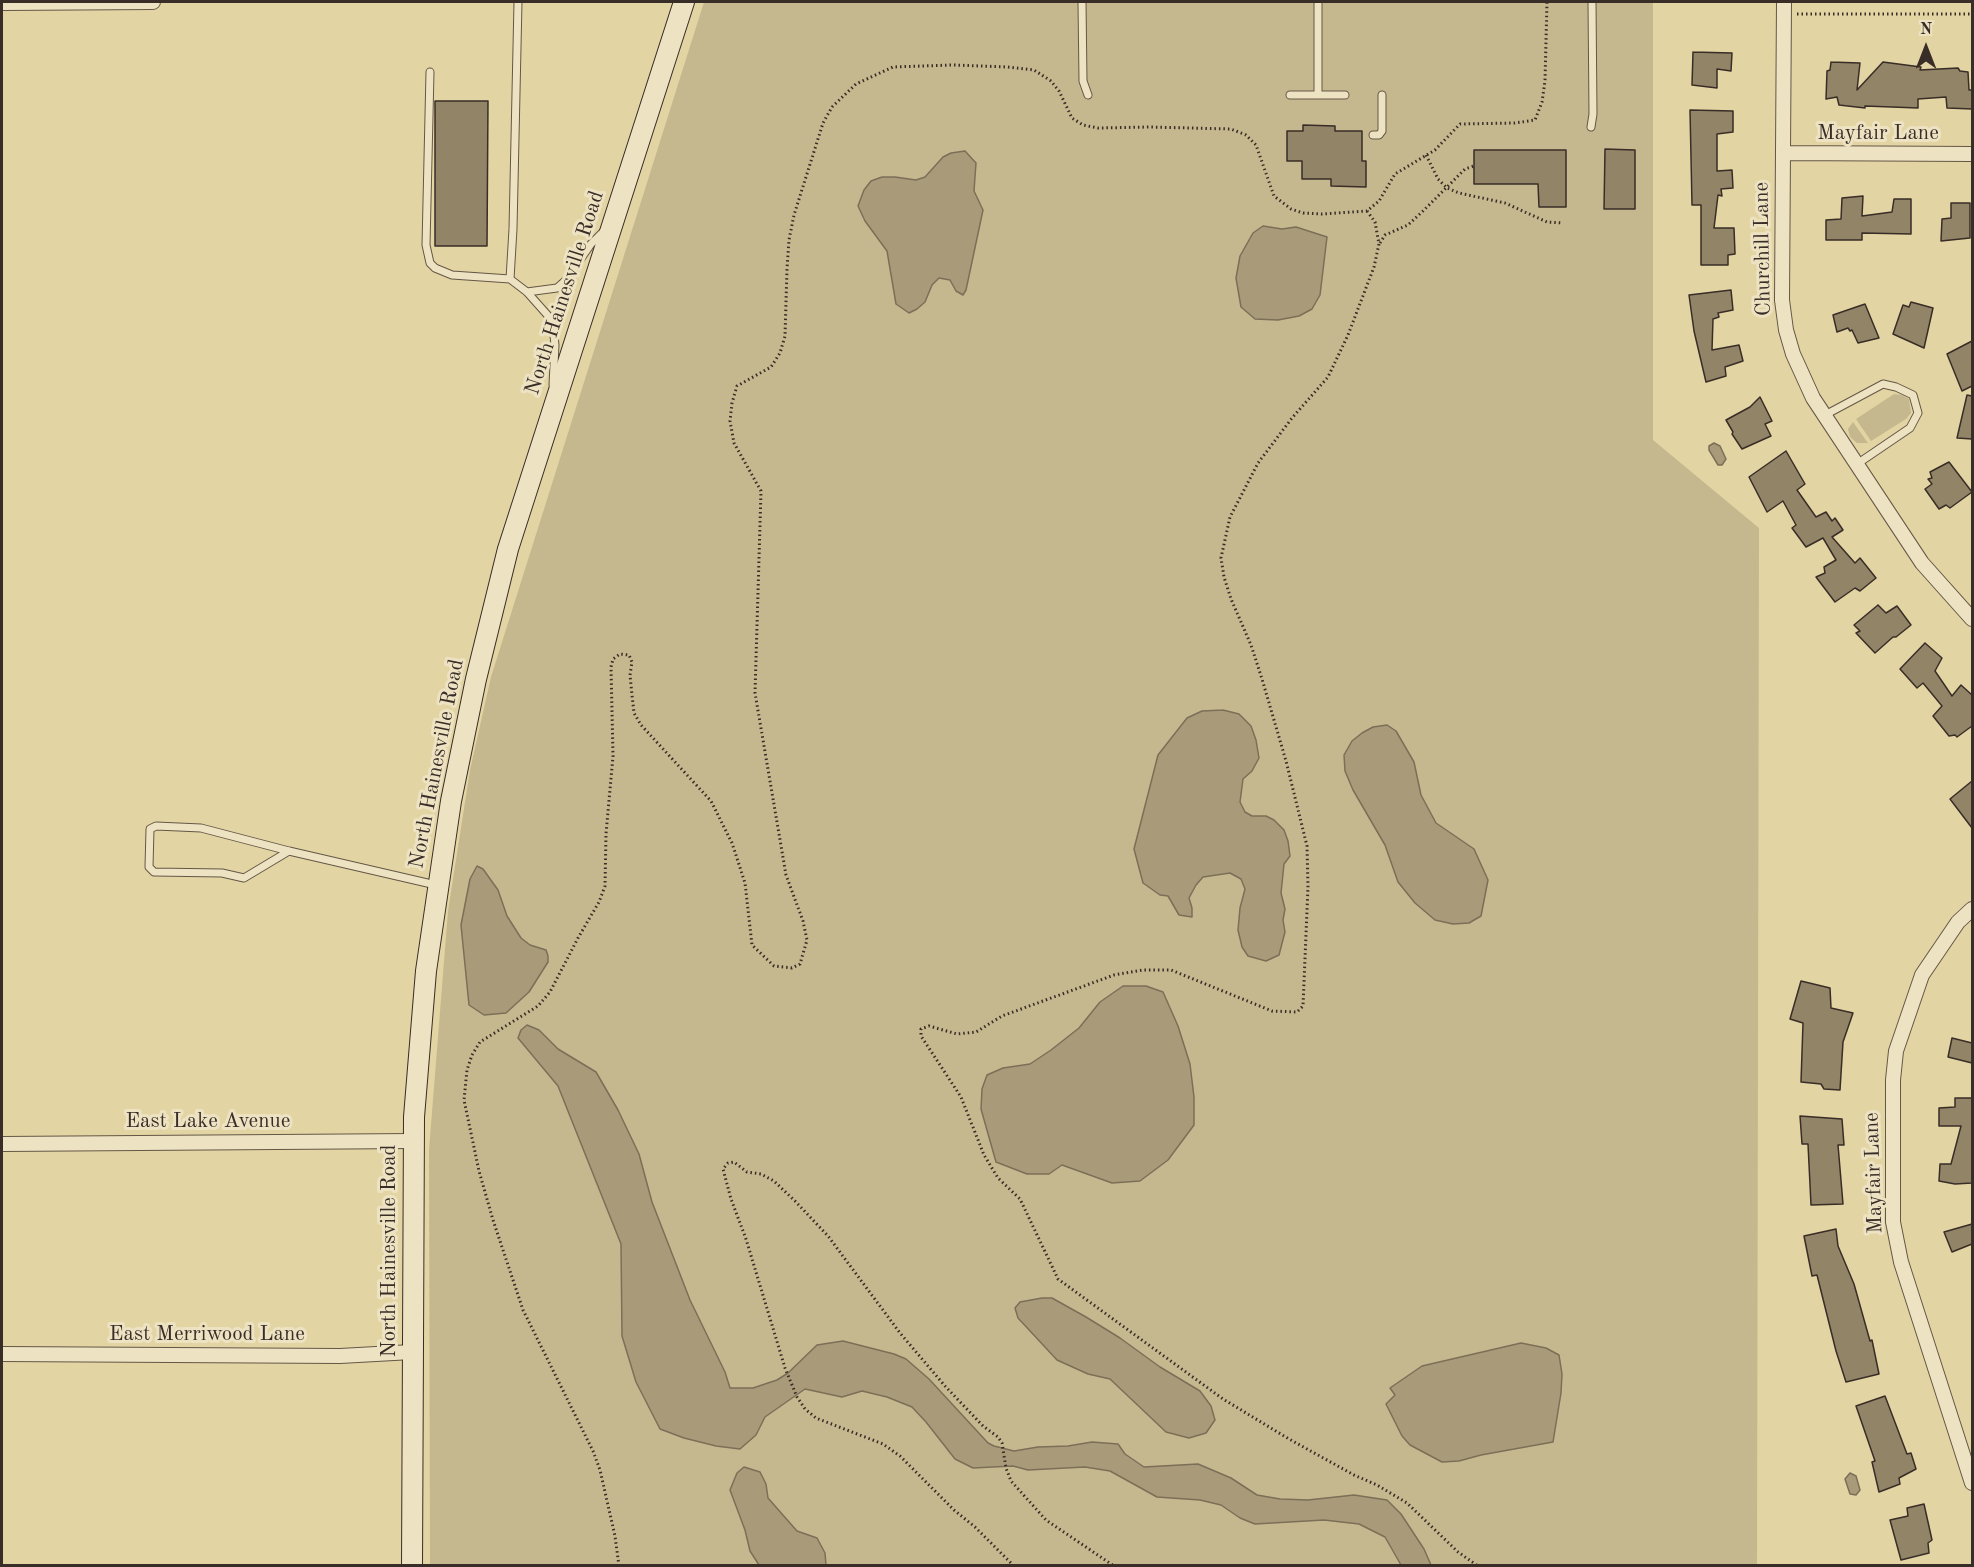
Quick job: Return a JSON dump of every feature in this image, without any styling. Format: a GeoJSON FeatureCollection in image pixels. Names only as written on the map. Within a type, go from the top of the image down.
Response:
{"type":"FeatureCollection","features":[{"type":"Feature","properties":{"kind":"main road","name":"North Hainesville Road"},"geometry":{"type":"LineString","coordinates":[[411,1566],[414,1117],[426,971],[452,801],[476,679],[508,549],[684,2]]}},
{"type":"Feature","properties":{"kind":"street"},"geometry":{"type":"LineString","coordinates":[[2,3],[153,2]]}},
{"type":"Feature","properties":{"kind":"street","name":"Churchill Lane"},"geometry":{"type":"LineString","coordinates":[[1784,8],[1782,300],[1786,330],[1793,354],[1813,398],[1922,562],[1972,619]]}},
{"type":"Feature","properties":{"kind":"street","name":"Mayfair Lane"},"geometry":{"type":"LineString","coordinates":[[1783,153],[1972,154]]}},
{"type":"Feature","properties":{"kind":"street","name":"Mayfair Lane"},"geometry":{"type":"LineString","coordinates":[[1972,909],[1958,922],[1922,975],[1896,1051],[1893,1080],[1893,1222],[1901,1262],[1972,1483]]}},
{"type":"Feature","properties":{"kind":"street","name":"East Lake Avenue"},"geometry":{"type":"LineString","coordinates":[[2,1144],[414,1141]]}},
{"type":"Feature","properties":{"kind":"street","name":"East Merriwood Lane"},"geometry":{"type":"LineString","coordinates":[[2,1354],[340,1356],[412,1352]]}},
{"type":"Feature","properties":{"kind":"lane"},"geometry":{"type":"LineString","coordinates":[[510,279],[518,2]]}},
{"type":"Feature","properties":{"kind":"lane"},"geometry":{"type":"LineString","coordinates":[[1082,2],[1083,81],[1088,95]]}},
{"type":"Feature","properties":{"kind":"lane"},"geometry":{"type":"LineString","coordinates":[[1318,2],[1318,95]]}},
{"type":"Feature","properties":{"kind":"lane"},"geometry":{"type":"LineString","coordinates":[[1591,127],[1593,114],[1592,2]]}},
{"type":"Feature","properties":{"kind":"lane"},"geometry":{"type":"LineString","coordinates":[[430,72],[426,245],[430,263],[435,268],[452,275],[510,279],[527,292],[551,319],[555,345],[551,417]]}},
{"type":"Feature","properties":{"kind":"lane"},"geometry":{"type":"LineString","coordinates":[[1290,95],[1345,95]]}},
{"type":"Feature","properties":{"kind":"lane"},"geometry":{"type":"LineString","coordinates":[[1373,135],[1379,135],[1382,131],[1382,95]]}},
{"type":"Feature","properties":{"kind":"lane"},"geometry":{"type":"LineString","coordinates":[[527,292],[557,288],[566,280],[591,244],[614,220]]}},
{"type":"Feature","properties":{"kind":"lane"},"geometry":{"type":"LineString","coordinates":[[1825,415],[1883,384],[1913,394],[1918,413],[1910,428],[1857,464]]}},
{"type":"Feature","properties":{"kind":"lane"},"geometry":{"type":"LineString","coordinates":[[289,851],[244,878],[222,873],[154,872],[149,867],[150,829],[156,826],[201,828],[289,851],[439,885]]}},
{"type":"Feature","properties":{"kind":"path"},"geometry":{"type":"LineString","coordinates":[[619,1566],[615,1536],[596,1461],[523,1310],[493,1220],[479,1171],[464,1100],[467,1070],[480,1042],[538,1006],[550,992],[599,902],[605,886],[606,834],[614,756],[610,667],[613,659],[620,654],[629,655],[632,662],[634,712],[641,725],[711,801],[732,843],[745,882],[752,945],[774,966],[792,968],[800,964],[807,940],[803,921],[786,874],[755,693],[761,490],[734,442],[730,421],[737,386],[771,367],[780,353],[785,336],[787,269],[792,223],[824,123],[832,107],[856,84],[893,67],[953,65],[1034,70],[1051,81],[1059,91],[1072,118],[1083,125],[1098,128],[1232,129],[1246,135],[1256,146],[1274,196],[1291,209],[1303,213],[1322,214],[1367,212],[1379,201],[1395,174],[1436,150],[1460,124],[1515,123],[1535,120],[1542,102],[1545,81],[1547,2]]}},
{"type":"Feature","properties":{"kind":"path"},"geometry":{"type":"LineString","coordinates":[[1784,8],[1972,14]]}},
{"type":"Feature","properties":{"kind":"path"},"geometry":{"type":"LineString","coordinates":[[1426,155],[1438,179],[1447,188],[1459,193],[1505,203],[1547,222],[1563,224]]}},
{"type":"Feature","properties":{"kind":"path"},"geometry":{"type":"LineString","coordinates":[[1379,244],[1385,236],[1408,225],[1465,169],[1474,166]]}},
{"type":"Feature","properties":{"kind":"path"},"geometry":{"type":"LineString","coordinates":[[1367,212],[1375,222],[1379,244],[1374,267],[1347,335],[1328,377],[1292,418],[1258,463],[1230,517],[1221,558],[1231,599],[1262,679],[1286,761],[1307,846],[1308,887],[1303,1006],[1297,1012],[1272,1011],[1171,970],[1143,970],[1114,975],[1002,1017],[976,1032],[957,1034],[929,1026],[921,1029],[921,1036],[961,1097],[984,1155],[998,1178],[1020,1199],[1058,1279],[1223,1399],[1298,1444],[1407,1503],[1458,1552],[1478,1566]]}},
{"type":"Feature","properties":{"kind":"path"},"geometry":{"type":"LineString","coordinates":[[1014,1566],[900,1456],[883,1444],[816,1418],[805,1409],[797,1397],[785,1368],[753,1262],[725,1181],[723,1169],[728,1163],[734,1162],[747,1172],[761,1174],[774,1181],[795,1201],[828,1236],[922,1360],[983,1426],[998,1437],[1002,1443],[1006,1468],[1011,1481],[1047,1520],[1114,1566]]}},
{"type":"Feature","properties":{"kind":"shaded area"},"geometry":{"type":"Polygon","coordinates":[[[704,2],[1653,2],[1653,440],[1759,528],[1757,1565],[430,1566],[429,1150],[448,911],[470,770],[491,677],[704,2]]]}},
{"type":"Feature","properties":{"kind":"shaded area"},"geometry":{"type":"Polygon","coordinates":[[[965,151],[976,163],[974,191],[983,210],[966,290],[963,295],[956,291],[950,280],[939,278],[932,285],[925,302],[909,313],[896,304],[887,251],[865,221],[858,206],[864,190],[871,181],[882,177],[916,180],[925,177],[943,157],[965,151]]]}},
{"type":"Feature","properties":{"kind":"shaded area"},"geometry":{"type":"Polygon","coordinates":[[[1263,226],[1282,229],[1296,227],[1327,237],[1320,295],[1312,309],[1299,316],[1278,320],[1255,319],[1241,307],[1236,278],[1240,256],[1253,233],[1263,226]]]}},
{"type":"Feature","properties":{"kind":"shaded area"},"geometry":{"type":"Polygon","coordinates":[[[1894,394],[1909,399],[1911,413],[1906,419],[1871,441],[1856,419],[1894,394]]]}},
{"type":"Feature","properties":{"kind":"shaded area"},"geometry":{"type":"Polygon","coordinates":[[[1853,422],[1868,443],[1857,443],[1850,437],[1848,429],[1853,422]]]}},
{"type":"Feature","properties":{"kind":"shaded area"},"geometry":{"type":"Polygon","coordinates":[[[1714,443],[1720,446],[1726,459],[1722,465],[1718,465],[1709,450],[1709,446],[1714,443]]]}},
{"type":"Feature","properties":{"kind":"shaded area"},"geometry":{"type":"Polygon","coordinates":[[[1223,710],[1239,714],[1251,726],[1256,740],[1259,758],[1252,771],[1243,779],[1240,802],[1245,812],[1252,816],[1266,816],[1274,820],[1284,830],[1288,841],[1290,856],[1284,864],[1281,893],[1285,909],[1283,920],[1285,932],[1279,955],[1266,961],[1248,956],[1242,947],[1238,930],[1245,889],[1241,879],[1230,873],[1203,877],[1189,898],[1192,917],[1179,915],[1168,896],[1160,895],[1143,883],[1134,849],[1158,755],[1187,718],[1202,711],[1223,710]]]}},
{"type":"Feature","properties":{"kind":"shaded area"},"geometry":{"type":"Polygon","coordinates":[[[1387,725],[1396,731],[1414,762],[1421,795],[1436,823],[1474,849],[1488,880],[1481,916],[1469,923],[1453,924],[1435,920],[1415,903],[1398,882],[1385,845],[1353,790],[1345,771],[1344,755],[1352,741],[1373,727],[1387,725]]]}},
{"type":"Feature","properties":{"kind":"shaded area"},"geometry":{"type":"Polygon","coordinates":[[[477,866],[483,869],[498,890],[507,916],[521,938],[530,945],[546,950],[548,956],[548,962],[529,992],[506,1013],[484,1015],[469,1005],[461,925],[470,879],[477,866]]]}},
{"type":"Feature","properties":{"kind":"shaded area"},"geometry":{"type":"Polygon","coordinates":[[[1123,986],[1146,986],[1163,992],[1178,1026],[1190,1064],[1194,1097],[1194,1125],[1168,1160],[1140,1181],[1112,1183],[1062,1165],[1049,1174],[1027,1174],[996,1162],[981,1109],[982,1089],[987,1075],[1003,1068],[1030,1064],[1079,1028],[1100,1002],[1123,986]]]}},
{"type":"Feature","properties":{"kind":"shaded area"},"geometry":{"type":"Polygon","coordinates":[[[527,1025],[539,1030],[558,1049],[596,1072],[618,1110],[639,1154],[652,1202],[690,1300],[725,1372],[730,1388],[753,1388],[777,1380],[788,1373],[817,1345],[843,1341],[906,1359],[929,1379],[988,1443],[994,1446],[1014,1451],[1092,1442],[1118,1444],[1125,1454],[1144,1467],[1198,1464],[1231,1478],[1257,1495],[1308,1500],[1354,1495],[1387,1500],[1401,1514],[1424,1549],[1431,1565],[1401,1565],[1385,1537],[1359,1524],[1324,1520],[1255,1524],[1240,1518],[1221,1505],[1200,1500],[1157,1497],[1110,1471],[1085,1467],[1028,1470],[1013,1466],[973,1468],[955,1459],[912,1407],[887,1397],[862,1391],[842,1397],[805,1389],[765,1417],[756,1435],[740,1449],[684,1438],[660,1429],[636,1382],[622,1336],[621,1244],[558,1086],[518,1038],[521,1030],[527,1025]]]}},
{"type":"Feature","properties":{"kind":"shaded area"},"geometry":{"type":"Polygon","coordinates":[[[1052,1298],[1086,1317],[1200,1391],[1211,1406],[1215,1420],[1206,1433],[1189,1438],[1166,1432],[1110,1379],[1088,1374],[1057,1360],[1018,1318],[1015,1308],[1020,1302],[1052,1298]]]}},
{"type":"Feature","properties":{"kind":"shaded area"},"geometry":{"type":"Polygon","coordinates":[[[1521,1343],[1546,1348],[1559,1355],[1562,1374],[1561,1393],[1553,1442],[1459,1461],[1442,1462],[1410,1445],[1402,1436],[1386,1404],[1395,1395],[1390,1388],[1422,1366],[1521,1343]]]}},
{"type":"Feature","properties":{"kind":"shaded area"},"geometry":{"type":"Polygon","coordinates":[[[744,1467],[760,1472],[766,1484],[768,1498],[797,1531],[817,1538],[825,1553],[826,1565],[759,1565],[750,1551],[730,1490],[737,1473],[744,1467]]]}},
{"type":"Feature","properties":{"kind":"shaded area"},"geometry":{"type":"Polygon","coordinates":[[[1850,1473],[1856,1476],[1860,1490],[1856,1495],[1850,1494],[1845,1479],[1850,1473]]]}},
{"type":"Feature","properties":{"kind":"building"},"geometry":{"type":"Polygon","coordinates":[[[1693,52],[1732,53],[1731,71],[1717,69],[1717,88],[1692,85],[1693,52]]]}},
{"type":"Feature","properties":{"kind":"building"},"geometry":{"type":"Polygon","coordinates":[[[1831,62],[1860,63],[1857,90],[1883,62],[1921,67],[1920,70],[1958,68],[1960,71],[1968,72],[1969,90],[1972,90],[1972,109],[1947,108],[1946,97],[1918,99],[1918,108],[1865,106],[1865,108],[1839,105],[1837,97],[1826,99],[1827,71],[1830,70],[1831,62]]]}},
{"type":"Feature","properties":{"kind":"building"},"geometry":{"type":"Polygon","coordinates":[[[435,101],[488,101],[487,246],[435,246],[435,101]]]}},
{"type":"Feature","properties":{"kind":"building"},"geometry":{"type":"Polygon","coordinates":[[[1690,110],[1733,111],[1733,132],[1717,134],[1717,171],[1732,170],[1733,188],[1721,189],[1722,196],[1718,195],[1714,228],[1734,228],[1735,254],[1728,255],[1728,265],[1701,265],[1701,205],[1692,205],[1690,110]]]}},
{"type":"Feature","properties":{"kind":"building"},"geometry":{"type":"Polygon","coordinates":[[[1303,125],[1335,126],[1335,131],[1362,131],[1362,161],[1366,161],[1366,187],[1331,186],[1331,179],[1302,179],[1302,161],[1287,161],[1287,131],[1303,131],[1303,125]]]}},
{"type":"Feature","properties":{"kind":"building"},"geometry":{"type":"Polygon","coordinates":[[[1605,149],[1635,150],[1635,209],[1604,209],[1605,149]]]}},
{"type":"Feature","properties":{"kind":"building"},"geometry":{"type":"Polygon","coordinates":[[[1474,150],[1566,150],[1566,207],[1539,207],[1538,184],[1474,184],[1474,150]]]}},
{"type":"Feature","properties":{"kind":"building"},"geometry":{"type":"Polygon","coordinates":[[[1863,196],[1862,216],[1892,212],[1894,199],[1911,199],[1911,234],[1862,233],[1862,240],[1826,240],[1826,220],[1841,219],[1842,198],[1863,196]]]}},
{"type":"Feature","properties":{"kind":"building"},"geometry":{"type":"Polygon","coordinates":[[[1951,203],[1970,203],[1970,238],[1941,241],[1942,219],[1951,218],[1951,203]]]}},
{"type":"Feature","properties":{"kind":"building"},"geometry":{"type":"Polygon","coordinates":[[[1731,290],[1733,310],[1718,313],[1719,317],[1713,319],[1712,350],[1739,345],[1743,361],[1725,367],[1726,376],[1706,382],[1694,331],[1689,295],[1731,290]]]}},
{"type":"Feature","properties":{"kind":"building"},"geometry":{"type":"Polygon","coordinates":[[[1911,302],[1933,308],[1924,348],[1893,334],[1903,305],[1909,307],[1911,302]]]}},
{"type":"Feature","properties":{"kind":"building"},"geometry":{"type":"Polygon","coordinates":[[[1865,304],[1879,338],[1858,343],[1852,330],[1848,328],[1837,332],[1833,315],[1865,304]]]}},
{"type":"Feature","properties":{"kind":"building"},"geometry":{"type":"Polygon","coordinates":[[[1972,341],[1972,386],[1962,391],[1947,354],[1972,341]]]}},
{"type":"Feature","properties":{"kind":"building"},"geometry":{"type":"Polygon","coordinates":[[[1967,395],[1972,396],[1972,439],[1957,438],[1967,395]]]}},
{"type":"Feature","properties":{"kind":"building"},"geometry":{"type":"Polygon","coordinates":[[[1760,397],[1772,421],[1765,424],[1771,436],[1742,449],[1726,420],[1750,407],[1760,397]]]}},
{"type":"Feature","properties":{"kind":"building"},"geometry":{"type":"Polygon","coordinates":[[[1786,451],[1805,484],[1797,490],[1816,517],[1826,512],[1832,521],[1835,518],[1843,530],[1832,537],[1855,563],[1860,558],[1876,578],[1860,591],[1855,588],[1835,602],[1816,577],[1825,573],[1824,567],[1836,560],[1823,538],[1806,547],[1792,528],[1796,525],[1783,501],[1767,512],[1749,477],[1786,451]]]}},
{"type":"Feature","properties":{"kind":"building"},"geometry":{"type":"Polygon","coordinates":[[[1949,462],[1972,492],[1950,508],[1946,505],[1939,509],[1925,489],[1932,484],[1928,479],[1932,478],[1930,472],[1949,462]]]}},
{"type":"Feature","properties":{"kind":"building"},"geometry":{"type":"Polygon","coordinates":[[[1878,605],[1886,613],[1897,606],[1911,625],[1875,653],[1856,633],[1860,631],[1854,625],[1878,605]]]}},
{"type":"Feature","properties":{"kind":"building"},"geometry":{"type":"Polygon","coordinates":[[[1925,643],[1942,658],[1935,671],[1952,696],[1961,685],[1972,695],[1972,726],[1957,737],[1949,736],[1933,716],[1942,706],[1923,683],[1917,688],[1900,669],[1925,643]]]}},
{"type":"Feature","properties":{"kind":"building"},"geometry":{"type":"Polygon","coordinates":[[[1972,781],[1972,828],[1950,799],[1972,781]]]}},
{"type":"Feature","properties":{"kind":"building"},"geometry":{"type":"Polygon","coordinates":[[[1801,981],[1830,988],[1831,1008],[1853,1013],[1843,1042],[1840,1090],[1824,1089],[1821,1084],[1801,1082],[1803,1023],[1790,1019],[1801,981]]]}},
{"type":"Feature","properties":{"kind":"building"},"geometry":{"type":"Polygon","coordinates":[[[1952,1038],[1972,1043],[1972,1063],[1948,1057],[1952,1038]]]}},
{"type":"Feature","properties":{"kind":"building"},"geometry":{"type":"Polygon","coordinates":[[[1955,1098],[1972,1098],[1972,1183],[1955,1184],[1939,1181],[1940,1164],[1951,1164],[1961,1126],[1939,1126],[1939,1108],[1955,1107],[1955,1098]]]}},
{"type":"Feature","properties":{"kind":"building"},"geometry":{"type":"Polygon","coordinates":[[[1800,1116],[1842,1119],[1844,1145],[1838,1145],[1843,1204],[1811,1205],[1808,1144],[1802,1144],[1800,1116]]]}},
{"type":"Feature","properties":{"kind":"building"},"geometry":{"type":"Polygon","coordinates":[[[1972,1224],[1972,1244],[1952,1252],[1944,1232],[1972,1224]]]}},
{"type":"Feature","properties":{"kind":"building"},"geometry":{"type":"Polygon","coordinates":[[[1836,1229],[1838,1246],[1854,1284],[1870,1341],[1872,1340],[1879,1374],[1846,1382],[1817,1275],[1812,1276],[1804,1236],[1836,1229]]]}},
{"type":"Feature","properties":{"kind":"building"},"geometry":{"type":"Polygon","coordinates":[[[1885,1396],[1907,1454],[1911,1453],[1916,1469],[1899,1478],[1900,1484],[1879,1492],[1872,1462],[1875,1461],[1856,1406],[1885,1396]]]}},
{"type":"Feature","properties":{"kind":"building"},"geometry":{"type":"Polygon","coordinates":[[[1924,1504],[1932,1540],[1928,1543],[1929,1553],[1901,1560],[1890,1520],[1908,1516],[1907,1508],[1924,1504]]]}}]}
